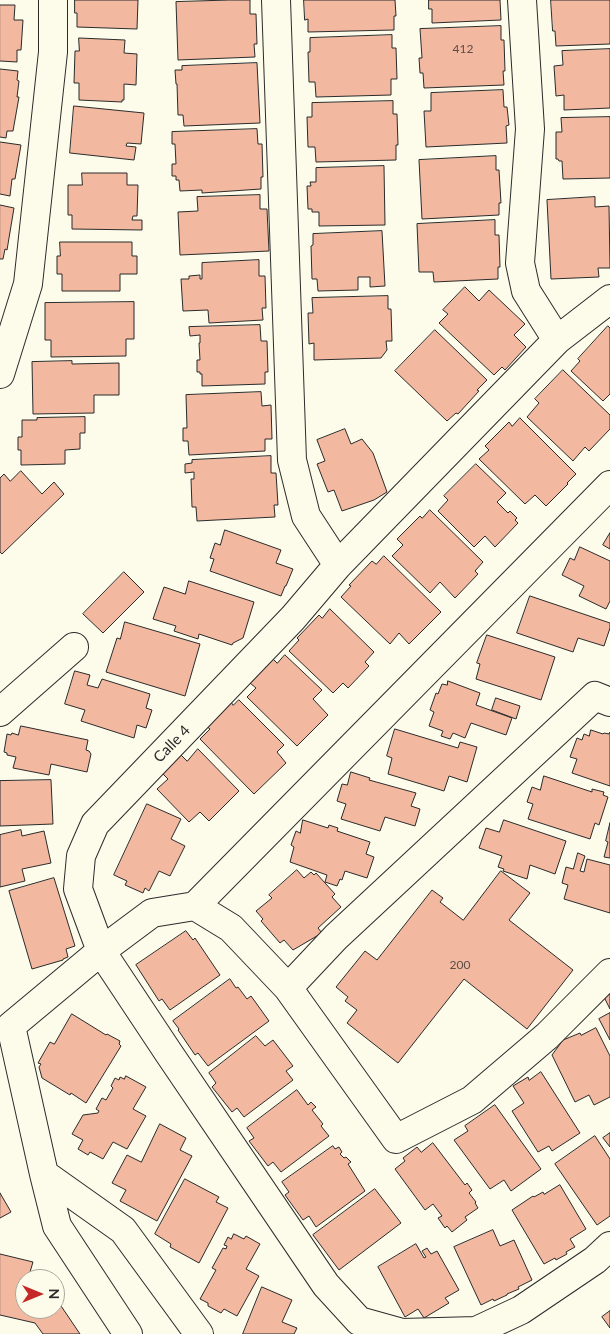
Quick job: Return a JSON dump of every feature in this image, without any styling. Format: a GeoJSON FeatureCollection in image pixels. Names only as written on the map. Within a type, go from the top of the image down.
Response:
{"type":"FeatureCollection","features":[{"type":"Feature","properties":{"kind":"street"},"geometry":{"type":"LineString","coordinates":[[0,374],[28,284],[54,52],[54,0]]}},
{"type":"Feature","properties":{"kind":"street"},"geometry":{"type":"LineString","coordinates":[[276,0],[292,460],[306,516],[338,565]]}},
{"type":"Feature","properties":{"kind":"street"},"geometry":{"type":"LineString","coordinates":[[522,0],[530,129],[520,263],[526,291],[557,340]]}},
{"type":"Feature","properties":{"kind":"street","name":"Calle 4"},"geometry":{"type":"LineString","coordinates":[[610,299],[557,340],[338,565],[292,618],[95,824],[82,856],[78,889],[101,951],[326,1285],[359,1321],[402,1333],[476,1331],[521,1310],[595,1260],[610,1246]]}},
{"type":"Feature","properties":{"kind":"street"},"geometry":{"type":"LineString","coordinates":[[128,1334],[57,1226],[6,1018],[152,913],[196,906],[610,484]]}},
{"type":"Feature","properties":{"kind":"street"},"geometry":{"type":"LineString","coordinates":[[0,712],[74,647]]}},
{"type":"Feature","properties":{"kind":"street"},"geometry":{"type":"LineString","coordinates":[[288,988],[336,937],[595,696],[610,702]]}},
{"type":"Feature","properties":{"kind":"street"},"geometry":{"type":"LineString","coordinates":[[196,906],[231,928],[288,988],[396,1139],[472,1100],[547,1036],[610,973]]}},
{"type":"Feature","properties":{"kind":"street"},"geometry":{"type":"LineString","coordinates":[[44,1174],[123,1230],[199,1334]]}},
{"type":"Feature","properties":{"kind":"building"},"geometry":{"type":"Polygon","coordinates":[[[75,0],[138,0],[137,29],[77,27],[75,0]]]}},
{"type":"Feature","properties":{"kind":"building"},"geometry":{"type":"Polygon","coordinates":[[[250,0],[250,14],[256,14],[257,44],[254,44],[255,57],[178,60],[176,2],[250,0]]]}},
{"type":"Feature","properties":{"kind":"building"},"geometry":{"type":"Polygon","coordinates":[[[304,0],[395,0],[396,16],[394,16],[394,30],[308,32],[308,19],[305,20],[304,0]]]}},
{"type":"Feature","properties":{"kind":"building"},"geometry":{"type":"Polygon","coordinates":[[[429,0],[500,0],[501,20],[432,23],[432,9],[429,9],[429,0]]]}},
{"type":"Feature","properties":{"kind":"building"},"geometry":{"type":"Polygon","coordinates":[[[551,0],[610,0],[610,44],[556,46],[551,0]]]}},
{"type":"Feature","properties":{"kind":"building"},"geometry":{"type":"Polygon","coordinates":[[[0,5],[15,5],[14,20],[23,20],[21,50],[17,50],[17,62],[0,61],[0,5]]]}},
{"type":"Feature","properties":{"kind":"building"},"geometry":{"type":"Polygon","coordinates":[[[501,26],[501,40],[504,40],[504,85],[424,88],[423,73],[420,73],[419,58],[422,58],[420,29],[501,26]]]}},
{"type":"Feature","properties":{"kind":"building"},"geometry":{"type":"Polygon","coordinates":[[[392,35],[392,48],[396,48],[397,79],[391,79],[391,95],[316,97],[315,82],[309,82],[308,52],[310,52],[310,38],[392,35]]]}},
{"type":"Feature","properties":{"kind":"building"},"geometry":{"type":"Polygon","coordinates":[[[79,38],[125,40],[124,53],[137,54],[136,85],[124,84],[124,100],[122,102],[79,100],[79,83],[74,83],[75,51],[79,51],[79,38]]]}},
{"type":"Feature","properties":{"kind":"building"},"geometry":{"type":"Polygon","coordinates":[[[610,49],[610,108],[564,110],[564,95],[556,96],[554,66],[563,65],[562,51],[610,49]]]}},
{"type":"Feature","properties":{"kind":"building"},"geometry":{"type":"Polygon","coordinates":[[[257,63],[260,123],[184,126],[183,115],[178,115],[175,70],[182,70],[182,66],[257,63]]]}},
{"type":"Feature","properties":{"kind":"building"},"geometry":{"type":"Polygon","coordinates":[[[0,69],[18,71],[17,80],[19,81],[17,97],[19,97],[13,131],[7,131],[6,138],[0,137],[0,69]]]}},
{"type":"Feature","properties":{"kind":"building"},"geometry":{"type":"Polygon","coordinates":[[[503,90],[504,107],[507,107],[509,125],[506,126],[507,143],[426,147],[424,111],[431,111],[431,93],[503,90]]]}},
{"type":"Feature","properties":{"kind":"building"},"geometry":{"type":"Polygon","coordinates":[[[393,101],[393,114],[397,114],[398,145],[396,145],[396,160],[316,162],[315,147],[308,147],[307,117],[312,117],[312,103],[393,101]]]}},
{"type":"Feature","properties":{"kind":"building"},"geometry":{"type":"Polygon","coordinates":[[[74,106],[144,113],[141,144],[127,143],[126,146],[136,147],[134,160],[70,153],[74,106]]]}},
{"type":"Feature","properties":{"kind":"building"},"geometry":{"type":"Polygon","coordinates":[[[610,117],[610,178],[563,179],[562,161],[556,159],[556,132],[562,132],[561,118],[610,117]]]}},
{"type":"Feature","properties":{"kind":"building"},"geometry":{"type":"Polygon","coordinates":[[[257,129],[258,144],[262,144],[263,177],[261,177],[261,189],[202,193],[202,190],[180,191],[179,180],[176,180],[176,176],[172,176],[172,164],[176,164],[172,132],[257,129]]]}},
{"type":"Feature","properties":{"kind":"building"},"geometry":{"type":"Polygon","coordinates":[[[0,142],[21,145],[15,179],[12,179],[10,196],[0,194],[0,142]]]}},
{"type":"Feature","properties":{"kind":"building"},"geometry":{"type":"Polygon","coordinates":[[[496,156],[496,170],[499,170],[501,203],[499,203],[499,215],[422,219],[419,160],[496,156]]]}},
{"type":"Feature","properties":{"kind":"building"},"geometry":{"type":"Polygon","coordinates":[[[384,166],[385,225],[319,226],[319,212],[312,212],[312,209],[308,209],[307,186],[311,186],[310,182],[316,182],[316,168],[384,166]]]}},
{"type":"Feature","properties":{"kind":"building"},"geometry":{"type":"Polygon","coordinates":[[[82,173],[127,173],[127,185],[138,185],[137,216],[133,216],[132,220],[142,220],[142,230],[72,229],[72,215],[68,215],[68,185],[82,185],[82,173]]]}},
{"type":"Feature","properties":{"kind":"building"},"geometry":{"type":"Polygon","coordinates":[[[260,195],[260,209],[267,209],[269,251],[180,255],[178,212],[198,211],[197,197],[260,195]]]}},
{"type":"Feature","properties":{"kind":"building"},"geometry":{"type":"Polygon","coordinates":[[[595,197],[595,207],[609,206],[610,268],[598,268],[599,277],[551,279],[547,200],[595,197]]]}},
{"type":"Feature","properties":{"kind":"building"},"geometry":{"type":"Polygon","coordinates":[[[0,205],[14,208],[7,250],[5,249],[3,259],[0,259],[0,205]]]}},
{"type":"Feature","properties":{"kind":"building"},"geometry":{"type":"Polygon","coordinates":[[[495,220],[495,235],[499,235],[500,267],[498,267],[498,279],[434,282],[433,272],[419,272],[417,224],[495,220]]]}},
{"type":"Feature","properties":{"kind":"building"},"geometry":{"type":"Polygon","coordinates":[[[382,231],[385,286],[370,287],[370,277],[358,277],[358,290],[318,291],[317,279],[312,279],[311,246],[313,245],[313,234],[382,231]]]}},
{"type":"Feature","properties":{"kind":"building"},"geometry":{"type":"Polygon","coordinates":[[[60,242],[132,242],[132,256],[137,256],[137,274],[120,274],[120,291],[62,291],[62,274],[57,274],[57,256],[60,256],[60,242]]]}},
{"type":"Feature","properties":{"kind":"building"},"geometry":{"type":"Polygon","coordinates":[[[259,260],[259,276],[265,276],[266,308],[262,308],[263,320],[209,323],[208,310],[183,311],[181,279],[189,279],[189,276],[200,275],[200,279],[202,279],[202,263],[259,260]]]}},
{"type":"Feature","properties":{"kind":"building"},"geometry":{"type":"Polygon","coordinates":[[[465,287],[479,301],[489,290],[525,324],[514,335],[526,347],[505,370],[502,367],[494,375],[439,323],[448,314],[443,310],[465,287]]]}},
{"type":"Feature","properties":{"kind":"building"},"geometry":{"type":"Polygon","coordinates":[[[388,296],[388,309],[391,309],[392,341],[386,341],[387,350],[381,358],[314,360],[314,343],[309,344],[308,313],[313,313],[312,298],[388,296]]]}},
{"type":"Feature","properties":{"kind":"building"},"geometry":{"type":"Polygon","coordinates":[[[134,302],[134,339],[126,339],[126,356],[51,357],[51,340],[45,340],[45,303],[134,302]]]}},
{"type":"Feature","properties":{"kind":"building"},"geometry":{"type":"Polygon","coordinates":[[[260,325],[261,341],[267,341],[268,372],[265,372],[265,384],[202,386],[202,374],[197,372],[197,360],[200,360],[200,335],[190,336],[189,327],[260,325]]]}},
{"type":"Feature","properties":{"kind":"building"},"geometry":{"type":"Polygon","coordinates":[[[608,326],[610,328],[610,394],[603,401],[571,371],[580,361],[578,359],[608,326]]]}},
{"type":"Feature","properties":{"kind":"building"},"geometry":{"type":"Polygon","coordinates":[[[435,330],[487,380],[458,414],[456,413],[447,421],[395,371],[435,330]]]}},
{"type":"Feature","properties":{"kind":"building"},"geometry":{"type":"Polygon","coordinates":[[[72,361],[72,364],[119,363],[119,395],[94,395],[94,413],[33,414],[32,362],[72,361]]]}},
{"type":"Feature","properties":{"kind":"building"},"geometry":{"type":"Polygon","coordinates":[[[563,370],[610,415],[610,429],[589,451],[585,447],[573,461],[527,417],[539,403],[535,399],[563,370]]]}},
{"type":"Feature","properties":{"kind":"building"},"geometry":{"type":"Polygon","coordinates":[[[261,392],[262,406],[271,405],[272,439],[265,439],[265,451],[189,455],[188,441],[183,441],[183,428],[187,428],[186,395],[261,392]]]}},
{"type":"Feature","properties":{"kind":"building"},"geometry":{"type":"Polygon","coordinates":[[[85,417],[85,433],[80,433],[80,449],[65,450],[65,464],[21,465],[21,450],[18,450],[18,437],[22,437],[22,420],[85,417]]]}},
{"type":"Feature","properties":{"kind":"building"},"geometry":{"type":"Polygon","coordinates":[[[520,418],[576,474],[546,506],[535,495],[525,504],[479,459],[489,450],[485,446],[509,422],[512,426],[520,418]]]}},
{"type":"Feature","properties":{"kind":"building"},"geometry":{"type":"Polygon","coordinates":[[[345,429],[351,444],[362,439],[373,453],[387,492],[374,500],[342,511],[334,490],[328,492],[317,464],[325,461],[317,440],[345,429]]]}},
{"type":"Feature","properties":{"kind":"building"},"geometry":{"type":"Polygon","coordinates":[[[271,456],[271,473],[276,473],[278,505],[274,505],[275,517],[197,521],[196,507],[192,507],[191,479],[194,479],[194,472],[185,473],[185,464],[192,463],[192,460],[271,456]]]}},
{"type":"Feature","properties":{"kind":"building"},"geometry":{"type":"Polygon","coordinates":[[[476,464],[506,493],[497,502],[508,513],[510,511],[517,518],[515,520],[518,523],[495,547],[485,536],[474,547],[438,511],[448,500],[444,496],[476,464]]]}},
{"type":"Feature","properties":{"kind":"building"},"geometry":{"type":"Polygon","coordinates":[[[21,471],[42,494],[54,482],[64,494],[2,554],[0,552],[0,478],[4,474],[10,481],[21,471]]]}},
{"type":"Feature","properties":{"kind":"building"},"geometry":{"type":"Polygon","coordinates":[[[430,510],[483,562],[475,571],[478,574],[455,598],[440,582],[430,593],[392,556],[403,545],[397,539],[420,516],[422,518],[430,510]]]}},
{"type":"Feature","properties":{"kind":"building"},"geometry":{"type":"Polygon","coordinates":[[[225,530],[281,550],[276,563],[293,569],[281,596],[210,571],[214,559],[210,558],[215,543],[220,545],[225,530]]]}},
{"type":"Feature","properties":{"kind":"building"},"geometry":{"type":"Polygon","coordinates":[[[610,533],[610,549],[603,545],[610,533]]]}},
{"type":"Feature","properties":{"kind":"building"},"geometry":{"type":"Polygon","coordinates":[[[580,547],[610,561],[610,601],[606,609],[579,596],[584,586],[562,575],[570,558],[574,560],[580,547]]]}},
{"type":"Feature","properties":{"kind":"building"},"geometry":{"type":"Polygon","coordinates":[[[384,556],[441,612],[409,644],[399,633],[390,644],[341,597],[351,586],[349,585],[372,561],[376,564],[384,556]]]}},
{"type":"Feature","properties":{"kind":"building"},"geometry":{"type":"Polygon","coordinates":[[[124,572],[144,592],[103,633],[83,614],[124,572]]]}},
{"type":"Feature","properties":{"kind":"building"},"geometry":{"type":"Polygon","coordinates":[[[189,581],[254,602],[243,638],[232,645],[199,634],[198,639],[174,631],[176,626],[153,619],[164,587],[185,594],[189,581]]]}},
{"type":"Feature","properties":{"kind":"building"},"geometry":{"type":"Polygon","coordinates":[[[530,596],[610,623],[604,646],[578,638],[573,652],[517,633],[530,596]]]}},
{"type":"Feature","properties":{"kind":"building"},"geometry":{"type":"Polygon","coordinates":[[[330,609],[374,652],[365,662],[369,666],[348,688],[343,683],[333,693],[289,651],[299,640],[297,638],[319,615],[322,618],[330,609]]]}},
{"type":"Feature","properties":{"kind":"building"},"geometry":{"type":"Polygon","coordinates":[[[125,622],[200,644],[185,696],[106,672],[117,638],[120,639],[125,622]]]}},
{"type":"Feature","properties":{"kind":"building"},"geometry":{"type":"Polygon","coordinates":[[[487,635],[555,657],[541,700],[476,679],[480,664],[477,663],[487,635]]]}},
{"type":"Feature","properties":{"kind":"building"},"geometry":{"type":"Polygon","coordinates":[[[285,655],[322,690],[313,699],[328,715],[297,746],[247,697],[256,688],[250,683],[273,659],[277,663],[285,655]]]}},
{"type":"Feature","properties":{"kind":"building"},"geometry":{"type":"Polygon","coordinates":[[[75,671],[90,675],[87,685],[98,688],[102,679],[150,694],[146,708],[152,710],[146,728],[137,725],[134,738],[81,721],[85,710],[65,704],[75,671]]]}},
{"type":"Feature","properties":{"kind":"building"},"geometry":{"type":"Polygon","coordinates":[[[448,681],[480,693],[476,705],[512,718],[506,735],[471,723],[465,738],[453,733],[450,739],[441,736],[443,731],[429,726],[434,712],[430,710],[436,693],[438,694],[442,684],[447,685],[448,681]]]}},
{"type":"Feature","properties":{"kind":"building"},"geometry":{"type":"Polygon","coordinates":[[[496,698],[520,706],[516,719],[492,710],[496,698]]]}},
{"type":"Feature","properties":{"kind":"building"},"geometry":{"type":"Polygon","coordinates":[[[239,700],[284,745],[277,752],[286,763],[254,794],[200,739],[210,729],[206,726],[231,702],[233,705],[239,700]]]}},
{"type":"Feature","properties":{"kind":"building"},"geometry":{"type":"Polygon","coordinates":[[[21,726],[88,740],[86,750],[91,754],[87,772],[51,764],[49,775],[13,768],[16,757],[7,755],[4,752],[7,734],[18,735],[21,726]]]}},
{"type":"Feature","properties":{"kind":"building"},"geometry":{"type":"Polygon","coordinates":[[[395,729],[458,748],[460,742],[477,747],[467,782],[449,776],[444,791],[388,774],[392,758],[387,756],[395,729]]]}},
{"type":"Feature","properties":{"kind":"building"},"geometry":{"type":"Polygon","coordinates":[[[591,730],[603,734],[609,734],[610,732],[610,786],[572,773],[577,759],[570,757],[577,738],[582,740],[584,734],[589,736],[591,730]]]}},
{"type":"Feature","properties":{"kind":"building"},"geometry":{"type":"Polygon","coordinates":[[[198,749],[239,791],[209,821],[200,812],[189,822],[157,789],[168,779],[162,773],[181,755],[187,761],[198,749]]]}},
{"type":"Feature","properties":{"kind":"building"},"geometry":{"type":"Polygon","coordinates":[[[351,772],[370,778],[369,780],[416,793],[411,806],[420,809],[415,826],[385,817],[380,831],[341,819],[346,804],[337,801],[342,784],[347,785],[351,772]]]}},
{"type":"Feature","properties":{"kind":"building"},"geometry":{"type":"Polygon","coordinates":[[[544,776],[592,792],[592,789],[604,792],[603,795],[608,797],[599,825],[595,823],[590,839],[528,819],[533,804],[527,802],[532,787],[540,790],[544,776]]]}},
{"type":"Feature","properties":{"kind":"building"},"geometry":{"type":"Polygon","coordinates":[[[51,780],[53,824],[0,826],[0,781],[51,780]]]}},
{"type":"Feature","properties":{"kind":"building"},"geometry":{"type":"Polygon","coordinates":[[[147,804],[181,819],[171,839],[185,846],[170,876],[159,871],[149,891],[145,888],[143,893],[125,885],[127,881],[114,875],[147,804]]]}},
{"type":"Feature","properties":{"kind":"building"},"geometry":{"type":"Polygon","coordinates":[[[303,820],[328,828],[329,825],[338,828],[337,831],[370,842],[366,854],[374,857],[367,878],[345,871],[342,880],[340,879],[337,886],[325,882],[327,875],[290,862],[294,847],[291,845],[296,831],[300,833],[303,820]]]}},
{"type":"Feature","properties":{"kind":"building"},"geometry":{"type":"Polygon","coordinates":[[[504,820],[566,841],[555,874],[530,865],[527,879],[503,871],[504,869],[498,867],[502,856],[479,848],[486,828],[499,832],[504,820]]]}},
{"type":"Feature","properties":{"kind":"building"},"geometry":{"type":"Polygon","coordinates":[[[610,823],[610,858],[604,857],[610,823]]]}},
{"type":"Feature","properties":{"kind":"building"},"geometry":{"type":"Polygon","coordinates":[[[21,830],[22,836],[44,831],[51,863],[22,869],[25,881],[0,887],[0,835],[21,830]]]}},
{"type":"Feature","properties":{"kind":"building"},"geometry":{"type":"Polygon","coordinates":[[[578,853],[585,856],[580,871],[584,872],[587,859],[610,865],[610,913],[564,899],[568,885],[562,883],[566,867],[573,869],[578,853]]]}},
{"type":"Feature","properties":{"kind":"building"},"geometry":{"type":"Polygon","coordinates":[[[297,870],[304,878],[311,872],[314,875],[316,873],[335,894],[332,897],[341,907],[318,928],[322,933],[293,950],[284,940],[280,943],[261,921],[263,919],[256,911],[272,898],[269,895],[297,870]]]}},
{"type":"Feature","properties":{"kind":"building"},"geometry":{"type":"Polygon","coordinates":[[[501,871],[530,893],[509,920],[573,970],[527,1029],[464,979],[398,1063],[347,1023],[357,1010],[345,1001],[348,997],[336,987],[365,951],[377,960],[432,890],[443,898],[440,902],[463,920],[501,871]]]}},
{"type":"Feature","properties":{"kind":"building"},"geometry":{"type":"Polygon","coordinates":[[[54,878],[75,946],[66,949],[68,957],[63,960],[32,969],[9,891],[54,878]]]}},
{"type":"Feature","properties":{"kind":"building"},"geometry":{"type":"Polygon","coordinates":[[[186,931],[193,940],[195,938],[220,975],[170,1010],[162,999],[159,1001],[136,965],[186,931]]]}},
{"type":"Feature","properties":{"kind":"building"},"geometry":{"type":"Polygon","coordinates":[[[230,979],[247,999],[251,996],[269,1021],[208,1066],[198,1053],[195,1055],[173,1021],[230,979]]]}},
{"type":"Feature","properties":{"kind":"building"},"geometry":{"type":"Polygon","coordinates":[[[610,986],[610,1009],[601,991],[610,986]]]}},
{"type":"Feature","properties":{"kind":"building"},"geometry":{"type":"Polygon","coordinates":[[[610,1013],[610,1040],[599,1019],[610,1013]]]}},
{"type":"Feature","properties":{"kind":"building"},"geometry":{"type":"Polygon","coordinates":[[[72,1014],[106,1035],[120,1041],[119,1044],[121,1046],[86,1103],[42,1078],[39,1067],[41,1064],[38,1063],[50,1042],[54,1044],[72,1014]]]}},
{"type":"Feature","properties":{"kind":"building"},"geometry":{"type":"Polygon","coordinates":[[[596,1028],[610,1056],[610,1097],[594,1105],[589,1095],[575,1102],[552,1055],[563,1040],[596,1028]]]}},
{"type":"Feature","properties":{"kind":"building"},"geometry":{"type":"Polygon","coordinates":[[[256,1036],[265,1046],[273,1040],[293,1066],[286,1071],[293,1080],[244,1117],[237,1108],[232,1112],[212,1087],[216,1083],[209,1073],[256,1036]]]}},
{"type":"Feature","properties":{"kind":"building"},"geometry":{"type":"Polygon","coordinates":[[[541,1072],[580,1133],[552,1151],[549,1146],[538,1152],[512,1111],[524,1103],[513,1086],[528,1077],[529,1080],[541,1072]]]}},
{"type":"Feature","properties":{"kind":"building"},"geometry":{"type":"Polygon","coordinates":[[[126,1076],[146,1087],[133,1109],[146,1116],[127,1149],[113,1142],[103,1159],[90,1152],[88,1155],[78,1149],[83,1140],[72,1134],[83,1115],[98,1113],[99,1111],[96,1109],[102,1098],[106,1100],[113,1088],[111,1086],[115,1078],[119,1080],[120,1077],[124,1079],[126,1076]]]}},
{"type":"Feature","properties":{"kind":"building"},"geometry":{"type":"Polygon","coordinates":[[[297,1090],[308,1105],[311,1102],[316,1107],[312,1110],[323,1124],[321,1126],[329,1136],[281,1172],[273,1162],[268,1166],[249,1141],[254,1138],[247,1128],[297,1090]]]}},
{"type":"Feature","properties":{"kind":"building"},"geometry":{"type":"Polygon","coordinates":[[[495,1105],[541,1169],[511,1191],[504,1180],[490,1189],[454,1140],[468,1131],[465,1126],[495,1105]]]}},
{"type":"Feature","properties":{"kind":"building"},"geometry":{"type":"Polygon","coordinates":[[[160,1124],[186,1138],[180,1150],[192,1156],[157,1221],[120,1201],[126,1190],[112,1183],[127,1155],[141,1162],[160,1124]]]}},
{"type":"Feature","properties":{"kind":"building"},"geometry":{"type":"Polygon","coordinates":[[[610,1133],[610,1147],[603,1138],[610,1133]]]}},
{"type":"Feature","properties":{"kind":"building"},"geometry":{"type":"Polygon","coordinates":[[[595,1136],[610,1159],[610,1216],[597,1225],[555,1164],[595,1136]]]}},
{"type":"Feature","properties":{"kind":"building"},"geometry":{"type":"Polygon","coordinates":[[[433,1143],[465,1185],[467,1183],[472,1190],[469,1193],[478,1208],[465,1217],[467,1220],[452,1232],[447,1226],[445,1228],[438,1218],[442,1216],[433,1204],[425,1210],[395,1169],[405,1161],[403,1158],[417,1147],[421,1152],[433,1143]]]}},
{"type":"Feature","properties":{"kind":"building"},"geometry":{"type":"Polygon","coordinates":[[[333,1146],[335,1149],[339,1147],[342,1152],[340,1154],[351,1162],[348,1164],[365,1191],[316,1227],[309,1216],[303,1220],[285,1195],[289,1192],[282,1182],[333,1146]]]}},
{"type":"Feature","properties":{"kind":"building"},"geometry":{"type":"Polygon","coordinates":[[[185,1179],[219,1197],[216,1202],[228,1208],[199,1263],[170,1247],[171,1244],[155,1234],[185,1179]]]}},
{"type":"Feature","properties":{"kind":"building"},"geometry":{"type":"Polygon","coordinates":[[[560,1185],[586,1229],[570,1239],[575,1247],[566,1252],[567,1254],[544,1264],[512,1210],[533,1196],[543,1192],[544,1194],[560,1185]]]}},
{"type":"Feature","properties":{"kind":"building"},"geometry":{"type":"Polygon","coordinates":[[[375,1189],[401,1223],[339,1270],[313,1235],[375,1189]]]}},
{"type":"Feature","properties":{"kind":"building"},"geometry":{"type":"Polygon","coordinates":[[[0,1193],[11,1212],[0,1218],[0,1193]]]}},
{"type":"Feature","properties":{"kind":"building"},"geometry":{"type":"Polygon","coordinates":[[[493,1230],[500,1246],[514,1240],[532,1280],[507,1295],[481,1305],[454,1247],[493,1230]]]}},
{"type":"Feature","properties":{"kind":"building"},"geometry":{"type":"Polygon","coordinates":[[[234,1234],[244,1239],[246,1236],[260,1244],[246,1269],[259,1276],[237,1316],[224,1309],[221,1313],[200,1299],[216,1270],[212,1268],[223,1248],[226,1249],[227,1246],[224,1245],[228,1237],[231,1239],[234,1234]]]}},
{"type":"Feature","properties":{"kind":"building"},"geometry":{"type":"Polygon","coordinates":[[[416,1244],[424,1258],[426,1257],[422,1251],[427,1248],[431,1254],[437,1251],[459,1290],[445,1298],[449,1303],[424,1318],[418,1309],[405,1317],[378,1267],[416,1244]]]}},
{"type":"Feature","properties":{"kind":"building"},"geometry":{"type":"Polygon","coordinates":[[[0,1254],[33,1262],[31,1269],[15,1269],[15,1318],[0,1315],[0,1254]]]}},
{"type":"Feature","properties":{"kind":"building"},"geometry":{"type":"Polygon","coordinates":[[[262,1287],[292,1300],[282,1322],[297,1328],[294,1334],[243,1334],[262,1287]]]}},
{"type":"Feature","properties":{"kind":"building"},"geometry":{"type":"Polygon","coordinates":[[[610,1311],[610,1328],[602,1317],[610,1311]]]}},
{"type":"Feature","properties":{"kind":"building"},"geometry":{"type":"Polygon","coordinates":[[[65,1312],[80,1334],[43,1334],[35,1323],[18,1319],[65,1319],[65,1312]]]}}]}
